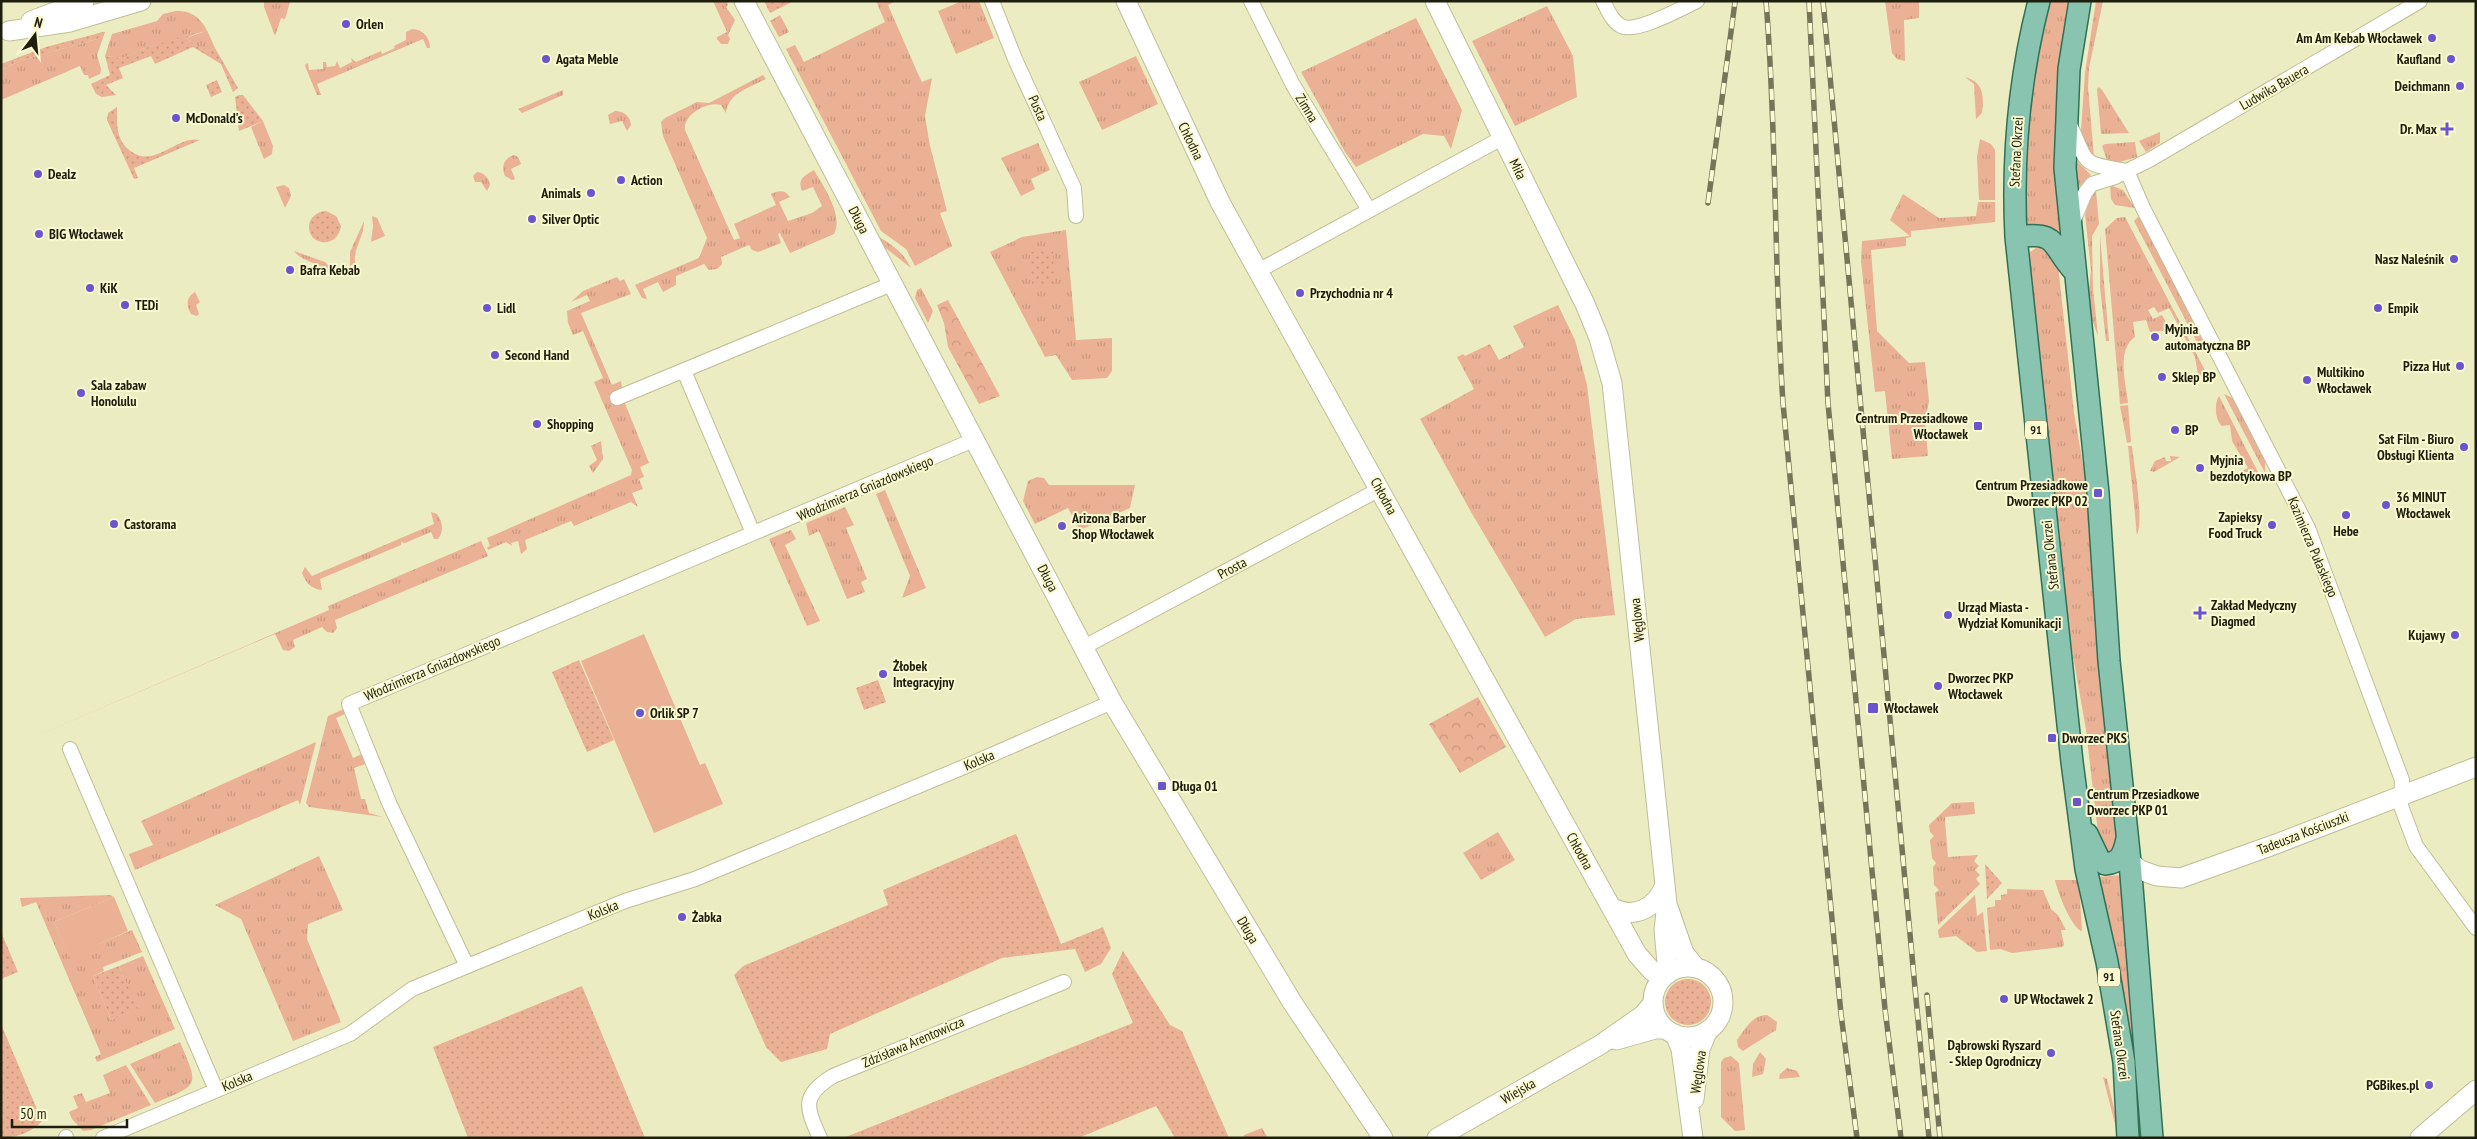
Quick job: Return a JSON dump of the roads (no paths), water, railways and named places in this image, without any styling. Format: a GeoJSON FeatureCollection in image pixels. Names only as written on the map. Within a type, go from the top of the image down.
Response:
{"type":"FeatureCollection","features":[{"type":"Feature","properties":{"kind":"main road","name":"Stefana Okrzei"},"geometry":{"type":"LineString","coordinates":[[2039,1],[2025,61],[2019,104],[2014,171],[2016,237],[2065,700],[2086,869],[2107,962],[2124,1062],[2128,1138]]}},
{"type":"Feature","properties":{"kind":"main road","name":"Stefana Okrzei"},"geometry":{"type":"LineString","coordinates":[[2080,1],[2069,69],[2065,115],[2065,168],[2098,493],[2109,661],[2130,862],[2152,1138]]}},
{"type":"Feature","properties":{"kind":"main road","name":"91"},"geometry":{"type":"LineString","coordinates":[[2016,237],[2035,234],[2050,238],[2074,271]]}},
{"type":"Feature","properties":{"kind":"main road"},"geometry":{"type":"LineString","coordinates":[[2080,818],[2099,859],[2105,864],[2120,859],[2127,839]]}},
{"type":"Feature","properties":{"kind":"street"},"geometry":{"type":"LineString","coordinates":[[5,33],[84,1]]}},
{"type":"Feature","properties":{"kind":"street"},"geometry":{"type":"LineString","coordinates":[[5,33],[70,22],[141,1]]}},
{"type":"Feature","properties":{"kind":"street","name":"Długa"},"geometry":{"type":"LineString","coordinates":[[744,1],[894,283],[1112,702],[1292,1002],[1383,1138]]}},
{"type":"Feature","properties":{"kind":"street","name":"Pusta"},"geometry":{"type":"LineString","coordinates":[[992,1],[1015,59],[1074,188],[1076,216]]}},
{"type":"Feature","properties":{"kind":"street","name":"Chłodna"},"geometry":{"type":"LineString","coordinates":[[1126,1],[1216,194],[1258,271],[1642,961],[1652,971],[1666,975]]}},
{"type":"Feature","properties":{"kind":"street","name":"Zimna"},"geometry":{"type":"LineString","coordinates":[[1251,1],[1293,85],[1369,210]]}},
{"type":"Feature","properties":{"kind":"street","name":"Miła"},"geometry":{"type":"LineString","coordinates":[[1435,1],[1585,304],[1599,338]]}},
{"type":"Feature","properties":{"kind":"street"},"geometry":{"type":"LineString","coordinates":[[1603,1],[1612,19],[1623,27],[1637,27],[1697,1]]}},
{"type":"Feature","properties":{"kind":"street","name":"Ludwika Bauera"},"geometry":{"type":"LineString","coordinates":[[2070,227],[2085,193],[2092,184],[2127,171],[2420,1]]}},
{"type":"Feature","properties":{"kind":"street"},"geometry":{"type":"LineString","coordinates":[[2065,115],[2083,156],[2089,162],[2104,168],[2127,171]]}},
{"type":"Feature","properties":{"kind":"street"},"geometry":{"type":"LineString","coordinates":[[1258,271],[1502,138]]}},
{"type":"Feature","properties":{"kind":"street","name":"Kazimierza Pułaskiego"},"geometry":{"type":"LineString","coordinates":[[2127,171],[2143,208],[2308,528],[2331,584],[2402,780],[2403,796],[2401,806],[2416,846],[2476,928]]}},
{"type":"Feature","properties":{"kind":"street"},"geometry":{"type":"LineString","coordinates":[[617,398],[894,283]]}},
{"type":"Feature","properties":{"kind":"street","name":"Węglowa"},"geometry":{"type":"LineString","coordinates":[[1599,338],[1612,383],[1666,894],[1664,930],[1666,975]]}},
{"type":"Feature","properties":{"kind":"street"},"geometry":{"type":"LineString","coordinates":[[684,371],[753,534]]}},
{"type":"Feature","properties":{"kind":"street","name":"Włodzimierza Gniazdowskiego"},"geometry":{"type":"LineString","coordinates":[[467,966],[390,805],[350,704],[976,440]]}},
{"type":"Feature","properties":{"kind":"street","name":"Prosta"},"geometry":{"type":"LineString","coordinates":[[1084,647],[1380,489]]}},
{"type":"Feature","properties":{"kind":"street","name":"Kolska"},"geometry":{"type":"LineString","coordinates":[[103,1138],[350,1034],[412,989],[625,901],[695,879],[971,764],[1112,702]]}},
{"type":"Feature","properties":{"kind":"street"},"geometry":{"type":"LineString","coordinates":[[70,748],[216,1090]]}},
{"type":"Feature","properties":{"kind":"street","name":"Tadeusza Kościuszki"},"geometry":{"type":"LineString","coordinates":[[2130,862],[2140,870],[2156,876],[2181,878],[2476,767]]}},
{"type":"Feature","properties":{"kind":"street"},"geometry":{"type":"LineString","coordinates":[[1611,907],[1628,913],[1641,911],[1666,894]]}},
{"type":"Feature","properties":{"kind":"street","name":"Węglowa"},"geometry":{"type":"LineString","coordinates":[[1666,894],[1684,953],[1696,968]]}},
{"type":"Feature","properties":{"kind":"street"},"geometry":{"type":"LineString","coordinates":[[1681,968],[1696,968],[1710,975],[1722,994],[1720,1014],[1708,1030],[1688,1037],[1670,1031],[1655,1014],[1653,1003],[1656,988],[1666,975],[1681,968]]}},
{"type":"Feature","properties":{"kind":"street","name":"Zdzisława Arentowicza"},"geometry":{"type":"LineString","coordinates":[[820,1138],[808,1103],[810,1096],[817,1086],[842,1072],[1064,982]]}},
{"type":"Feature","properties":{"kind":"street","name":"Wiejska"},"geometry":{"type":"LineString","coordinates":[[1437,1138],[1600,1045],[1643,1014],[1653,1003]]}},
{"type":"Feature","properties":{"kind":"street","name":"Wiejska"},"geometry":{"type":"LineString","coordinates":[[1600,1045],[1655,1028],[1670,1031]]}},
{"type":"Feature","properties":{"kind":"street","name":"Węglowa"},"geometry":{"type":"LineString","coordinates":[[1691,1115],[1696,1091],[1700,1049],[1708,1030]]}},
{"type":"Feature","properties":{"kind":"street","name":"Węglowa"},"geometry":{"type":"LineString","coordinates":[[1670,1031],[1681,1049],[1691,1115],[1692,1138]]}},
{"type":"Feature","properties":{"kind":"street"},"geometry":{"type":"LineString","coordinates":[[2420,1138],[2476,1090]]}},
{"type":"Feature","properties":{"kind":"railway"},"geometry":{"type":"LineString","coordinates":[[1766,1],[1770,51],[1783,403],[1841,1014],[1857,1138]]}},
{"type":"Feature","properties":{"kind":"railway"},"geometry":{"type":"LineString","coordinates":[[1809,1],[1828,403],[1885,1009],[1901,1138]]}},
{"type":"Feature","properties":{"kind":"railway"},"geometry":{"type":"LineString","coordinates":[[1823,1],[1929,1138]]}},
{"type":"Feature","properties":{"kind":"railway"},"geometry":{"type":"LineString","coordinates":[[1708,203],[1735,2]]}},
{"type":"Feature","properties":{"kind":"railway"},"geometry":{"type":"LineString","coordinates":[[1927,995],[1940,1138]]}},
{"type":"Feature","properties":{"kind":"place","name":"Orlen"},"geometry":{"type":"Point","coordinates":[346,24]}},
{"type":"Feature","properties":{"kind":"place","name":"Am Am Kebab Włocławek"},"geometry":{"type":"Point","coordinates":[2432,38]}},
{"type":"Feature","properties":{"kind":"place","name":"Agata Meble"},"geometry":{"type":"Point","coordinates":[546,59]}},
{"type":"Feature","properties":{"kind":"place","name":"Kaufland"},"geometry":{"type":"Point","coordinates":[2451,59]}},
{"type":"Feature","properties":{"kind":"place","name":"Deichmann"},"geometry":{"type":"Point","coordinates":[2460,86]}},
{"type":"Feature","properties":{"kind":"place","name":"McDonald's"},"geometry":{"type":"Point","coordinates":[176,118]}},
{"type":"Feature","properties":{"kind":"place","name":"Dr. Max"},"geometry":{"type":"Point","coordinates":[2447,129]}},
{"type":"Feature","properties":{"kind":"place","name":"Dealz"},"geometry":{"type":"Point","coordinates":[38,174]}},
{"type":"Feature","properties":{"kind":"place","name":"Action"},"geometry":{"type":"Point","coordinates":[621,180]}},
{"type":"Feature","properties":{"kind":"place","name":"Animals"},"geometry":{"type":"Point","coordinates":[591,193]}},
{"type":"Feature","properties":{"kind":"place","name":"Silver Optic"},"geometry":{"type":"Point","coordinates":[532,219]}},
{"type":"Feature","properties":{"kind":"place","name":"BIG Włocławek"},"geometry":{"type":"Point","coordinates":[39,234]}},
{"type":"Feature","properties":{"kind":"place","name":"Nasz Naleśnik"},"geometry":{"type":"Point","coordinates":[2454,259]}},
{"type":"Feature","properties":{"kind":"place","name":"Bafra Kebab"},"geometry":{"type":"Point","coordinates":[290,270]}},
{"type":"Feature","properties":{"kind":"place","name":"KiK"},"geometry":{"type":"Point","coordinates":[90,288]}},
{"type":"Feature","properties":{"kind":"place","name":"Przychodnia nr 4"},"geometry":{"type":"Point","coordinates":[1300,293]}},
{"type":"Feature","properties":{"kind":"place","name":"TEDi"},"geometry":{"type":"Point","coordinates":[125,305]}},
{"type":"Feature","properties":{"kind":"place","name":"Lidl"},"geometry":{"type":"Point","coordinates":[487,308]}},
{"type":"Feature","properties":{"kind":"place","name":"Empik"},"geometry":{"type":"Point","coordinates":[2378,308]}},
{"type":"Feature","properties":{"kind":"place","name":"Myjnia automatyczna BP"},"geometry":{"type":"Point","coordinates":[2155,337]}},
{"type":"Feature","properties":{"kind":"place","name":"Second Hand"},"geometry":{"type":"Point","coordinates":[495,355]}},
{"type":"Feature","properties":{"kind":"place","name":"Pizza Hut"},"geometry":{"type":"Point","coordinates":[2460,366]}},
{"type":"Feature","properties":{"kind":"place","name":"Sklep BP"},"geometry":{"type":"Point","coordinates":[2162,377]}},
{"type":"Feature","properties":{"kind":"place","name":"Multikino Włocławek"},"geometry":{"type":"Point","coordinates":[2307,380]}},
{"type":"Feature","properties":{"kind":"place","name":"Sala zabaw Honolulu"},"geometry":{"type":"Point","coordinates":[81,393]}},
{"type":"Feature","properties":{"kind":"place","name":"Shopping"},"geometry":{"type":"Point","coordinates":[537,424]}},
{"type":"Feature","properties":{"kind":"place","name":"Centrum Przesiadkowe Włocławek"},"geometry":{"type":"Point","coordinates":[1978,426]}},
{"type":"Feature","properties":{"kind":"place","name":"BP"},"geometry":{"type":"Point","coordinates":[2175,430]}},
{"type":"Feature","properties":{"kind":"place","name":"Sat Film - Biuro Obsługi Klienta"},"geometry":{"type":"Point","coordinates":[2464,447]}},
{"type":"Feature","properties":{"kind":"place","name":"Myjnia bezdotykowa BP"},"geometry":{"type":"Point","coordinates":[2200,468]}},
{"type":"Feature","properties":{"kind":"place","name":"Centrum Przesiadkowe Dworzec PKP 02"},"geometry":{"type":"Point","coordinates":[2098,493]}},
{"type":"Feature","properties":{"kind":"place","name":"36 MINUT Włocławek"},"geometry":{"type":"Point","coordinates":[2386,505]}},
{"type":"Feature","properties":{"kind":"place","name":"Hebe"},"geometry":{"type":"Point","coordinates":[2346,515]}},
{"type":"Feature","properties":{"kind":"place","name":"Castorama"},"geometry":{"type":"Point","coordinates":[114,524]}},
{"type":"Feature","properties":{"kind":"place","name":"Zapieksy Food Truck"},"geometry":{"type":"Point","coordinates":[2272,525]}},
{"type":"Feature","properties":{"kind":"place","name":"Arizona Barber Shop Włocławek"},"geometry":{"type":"Point","coordinates":[1062,526]}},
{"type":"Feature","properties":{"kind":"place","name":"Zakład Medyczny Diagmed"},"geometry":{"type":"Point","coordinates":[2200,613]}},
{"type":"Feature","properties":{"kind":"place","name":"Urząd Miasta - Wydział Komunikacji"},"geometry":{"type":"Point","coordinates":[1948,615]}},
{"type":"Feature","properties":{"kind":"place","name":"Kujawy"},"geometry":{"type":"Point","coordinates":[2455,635]}},
{"type":"Feature","properties":{"kind":"place","name":"Żłobek Integracyjny"},"geometry":{"type":"Point","coordinates":[883,674]}},
{"type":"Feature","properties":{"kind":"place","name":"Dworzec PKP Włocławek"},"geometry":{"type":"Point","coordinates":[1938,686]}},
{"type":"Feature","properties":{"kind":"place","name":"Włocławek"},"geometry":{"type":"Point","coordinates":[1873,708]}},
{"type":"Feature","properties":{"kind":"place","name":"Orlik SP 7"},"geometry":{"type":"Point","coordinates":[640,713]}},
{"type":"Feature","properties":{"kind":"place","name":"Dworzec PKS"},"geometry":{"type":"Point","coordinates":[2052,738]}},
{"type":"Feature","properties":{"kind":"place","name":"Długa 01"},"geometry":{"type":"Point","coordinates":[1162,786]}},
{"type":"Feature","properties":{"kind":"place","name":"Centrum Przesiadkowe Dworzec PKP 01"},"geometry":{"type":"Point","coordinates":[2077,802]}},
{"type":"Feature","properties":{"kind":"place","name":"Żabka"},"geometry":{"type":"Point","coordinates":[682,917]}},
{"type":"Feature","properties":{"kind":"place","name":"UP Włocławek 2"},"geometry":{"type":"Point","coordinates":[2004,999]}},
{"type":"Feature","properties":{"kind":"place","name":"Dąbrowski Ryszard - Sklep Ogrodniczy"},"geometry":{"type":"Point","coordinates":[2051,1053]}},
{"type":"Feature","properties":{"kind":"place","name":"PGBikes.pl"},"geometry":{"type":"Point","coordinates":[2429,1085]}}]}
